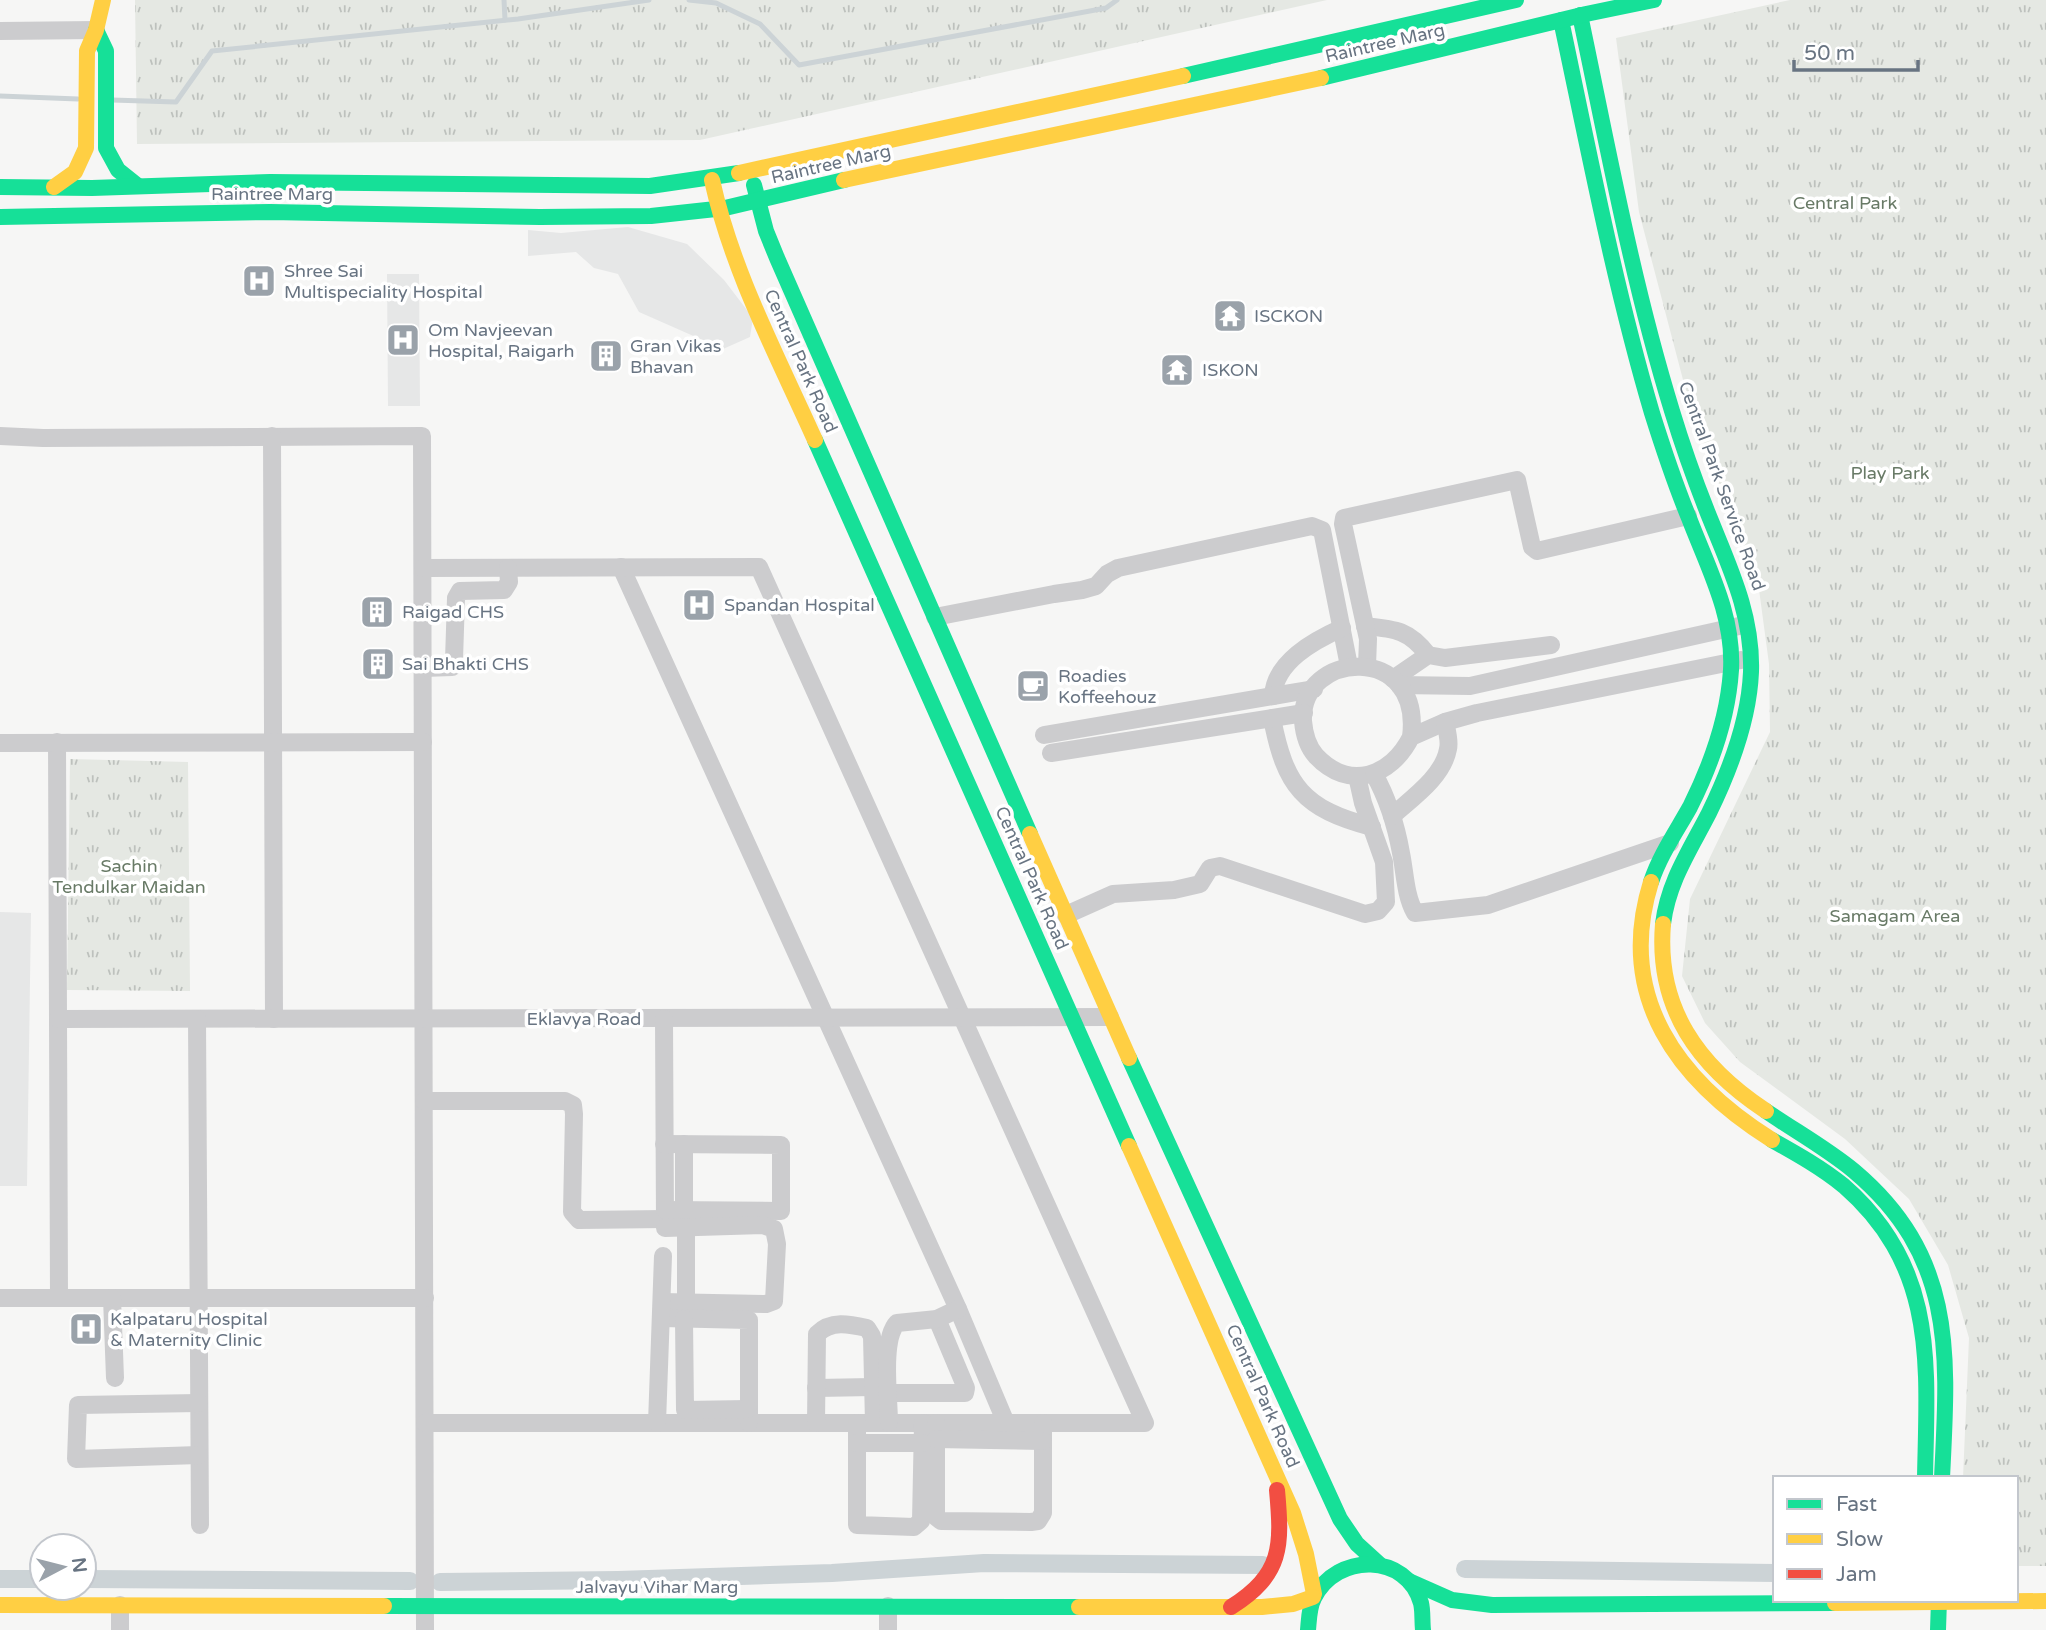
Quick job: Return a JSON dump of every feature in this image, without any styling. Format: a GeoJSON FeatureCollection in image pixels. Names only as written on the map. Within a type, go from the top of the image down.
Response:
{"type":"FeatureCollection","features":[{"type":"Feature","properties":{"kind":"main road"},"geometry":{"type":"LineString","coordinates":[[54,187],[69,179],[81,165],[86,148],[86,51],[96,30],[103,0]]}},
{"type":"Feature","properties":{"kind":"main road","name":"Raintree Marg"},"geometry":{"type":"LineString","coordinates":[[0,187],[270,183],[650,186],[712,180],[820,154],[1342,42],[1516,0]]}},
{"type":"Feature","properties":{"kind":"main road","name":"Raintree Marg"},"geometry":{"type":"LineString","coordinates":[[0,217],[93,218],[270,212],[435,216],[651,216],[719,209],[1362,69],[1580,15],[1654,0]]}},
{"type":"Feature","properties":{"kind":"main road","name":"Central Park Service Road"},"geometry":{"type":"LineString","coordinates":[[1580,15],[1619,199],[1656,354],[1688,459],[1737,581],[1748,623],[1751,658],[1746,702],[1727,767],[1709,812],[1679,866],[1665,911],[1662,953],[1667,994],[1683,1028],[1715,1070],[1759,1107],[1853,1168],[1889,1203],[1910,1233],[1932,1280],[1943,1325],[1945,1371],[1942,1476]]}},
{"type":"Feature","properties":{"kind":"main road"},"geometry":{"type":"LineString","coordinates":[[1560,20],[1637,359],[1666,456],[1718,588],[1729,628],[1731,663],[1727,697],[1716,739],[1691,803],[1661,858],[1650,888],[1643,930],[1644,975],[1652,1010],[1666,1039],[1700,1083],[1748,1124],[1833,1177],[1874,1216],[1893,1244],[1913,1286],[1923,1327],[1926,1370],[1925,1476]]}},
{"type":"Feature","properties":{"kind":"main road"},"geometry":{"type":"LineString","coordinates":[[96,30],[106,51],[106,148],[109,158],[122,175],[138,186]]}},
{"type":"Feature","properties":{"kind":"main road","name":"Central Park Road"},"geometry":{"type":"LineString","coordinates":[[751,172],[766,231],[1110,1017],[1340,1519],[1361,1550],[1409,1581]]}},
{"type":"Feature","properties":{"kind":"main road","name":"Central Park Road"},"geometry":{"type":"LineString","coordinates":[[712,180],[729,245],[741,274],[1301,1533],[1313,1595],[1309,1607],[1308,1630]]}},
{"type":"Feature","properties":{"kind":"main road"},"geometry":{"type":"LineString","coordinates":[[1231,1607],[1254,1594],[1272,1571],[1278,1528],[1274,1470]]}},
{"type":"Feature","properties":{"kind":"main road"},"geometry":{"type":"LineString","coordinates":[[1313,1595],[1326,1578],[1345,1566],[1356,1563],[1379,1564]]}},
{"type":"Feature","properties":{"kind":"main road"},"geometry":{"type":"LineString","coordinates":[[1409,1581],[1452,1600],[1492,1605],[1821,1602]]}},
{"type":"Feature","properties":{"kind":"main road"},"geometry":{"type":"LineString","coordinates":[[1409,1581],[1420,1601],[1423,1630]]}},
{"type":"Feature","properties":{"kind":"main road","name":"Jalvayu Vihar Marg"},"geometry":{"type":"LineString","coordinates":[[0,1605],[425,1599],[888,1606],[1231,1607],[1293,1604],[1313,1595]]}},
{"type":"Feature","properties":{"kind":"main road"},"geometry":{"type":"LineString","coordinates":[[2018,1601],[2046,1601]]}},
{"type":"Feature","properties":{"kind":"main road"},"geometry":{"type":"LineString","coordinates":[[1924,1630],[1931,1602]]}},
{"type":"Feature","properties":{"kind":"main road"},"geometry":{"type":"LineString","coordinates":[[1931,1602],[1938,1630]]}},
{"type":"Feature","properties":{"kind":"street"},"geometry":{"type":"LineString","coordinates":[[0,31],[96,30]]}},
{"type":"Feature","properties":{"kind":"street"},"geometry":{"type":"LineString","coordinates":[[0,436],[422,436],[425,1630]]}},
{"type":"Feature","properties":{"kind":"street"},"geometry":{"type":"LineString","coordinates":[[272,436],[274,1019]]}},
{"type":"Feature","properties":{"kind":"street"},"geometry":{"type":"LineString","coordinates":[[1358,666],[1368,639],[1343,524],[1344,518],[1517,480],[1532,547],[1537,551],[1688,516]]}},
{"type":"Feature","properties":{"kind":"street"},"geometry":{"type":"LineString","coordinates":[[935,617],[1083,590],[1096,586],[1107,574],[1118,568],[1312,526],[1322,530],[1342,628],[1358,666]]}},
{"type":"Feature","properties":{"kind":"street"},"geometry":{"type":"LineString","coordinates":[[423,568],[759,567],[1145,1423],[1043,1432],[929,1432],[873,1423],[816,1423],[685,1410],[684,1144]]}},
{"type":"Feature","properties":{"kind":"street"},"geometry":{"type":"LineString","coordinates":[[423,668],[452,667],[456,598],[460,592],[504,590],[509,582],[508,568]]}},
{"type":"Feature","properties":{"kind":"street"},"geometry":{"type":"LineString","coordinates":[[621,568],[958,1309],[1006,1423]]}},
{"type":"Feature","properties":{"kind":"street"},"geometry":{"type":"LineString","coordinates":[[1396,682],[1470,686],[1748,623]]}},
{"type":"Feature","properties":{"kind":"street"},"geometry":{"type":"LineString","coordinates":[[1365,626],[1396,629],[1417,641],[1428,655],[1445,658],[1551,645]]}},
{"type":"Feature","properties":{"kind":"street"},"geometry":{"type":"LineString","coordinates":[[1273,696],[1274,682],[1290,662],[1303,650],[1342,628]]}},
{"type":"Feature","properties":{"kind":"street"},"geometry":{"type":"LineString","coordinates":[[1396,682],[1428,655]]}},
{"type":"Feature","properties":{"kind":"street"},"geometry":{"type":"LineString","coordinates":[[1410,737],[1477,713],[1751,658]]}},
{"type":"Feature","properties":{"kind":"street"},"geometry":{"type":"LineString","coordinates":[[1358,666],[1385,673],[1396,682],[1409,701],[1413,719],[1410,737],[1403,753],[1390,766],[1366,775],[1339,773],[1324,764],[1312,751],[1305,735],[1304,713],[1307,699],[1314,689],[1331,672],[1358,666]]}},
{"type":"Feature","properties":{"kind":"street"},"geometry":{"type":"LineString","coordinates":[[1044,736],[1314,689]]}},
{"type":"Feature","properties":{"kind":"street"},"geometry":{"type":"LineString","coordinates":[[1051,753],[1304,713]]}},
{"type":"Feature","properties":{"kind":"street"},"geometry":{"type":"LineString","coordinates":[[1272,718],[1278,752],[1289,777],[1307,800],[1350,821],[1371,827]]}},
{"type":"Feature","properties":{"kind":"street"},"geometry":{"type":"LineString","coordinates":[[1392,816],[1425,786],[1444,764],[1449,747],[1446,722]]}},
{"type":"Feature","properties":{"kind":"street"},"geometry":{"type":"LineString","coordinates":[[57,742],[59,1298]]}},
{"type":"Feature","properties":{"kind":"street"},"geometry":{"type":"LineString","coordinates":[[0,743],[423,742]]}},
{"type":"Feature","properties":{"kind":"street"},"geometry":{"type":"LineString","coordinates":[[1066,915],[1113,894],[1174,890],[1200,884],[1210,867],[1220,866],[1365,914],[1378,911],[1386,902],[1384,862],[1371,827],[1366,775]]}},
{"type":"Feature","properties":{"kind":"street"},"geometry":{"type":"LineString","coordinates":[[1366,775],[1389,801],[1410,904],[1415,913],[1488,905],[1670,842]]}},
{"type":"Feature","properties":{"kind":"street","name":"Eklavya Road"},"geometry":{"type":"LineString","coordinates":[[58,1019],[1110,1017]]}},
{"type":"Feature","properties":{"kind":"street"},"geometry":{"type":"LineString","coordinates":[[197,1018],[200,1525]]}},
{"type":"Feature","properties":{"kind":"street"},"geometry":{"type":"LineString","coordinates":[[657,1423],[665,1230],[664,1019]]}},
{"type":"Feature","properties":{"kind":"street"},"geometry":{"type":"LineString","coordinates":[[424,1101],[565,1101],[573,1105],[572,1212],[579,1220],[665,1230],[685,1219],[781,1210],[781,1145],[664,1144]]}},
{"type":"Feature","properties":{"kind":"street"},"geometry":{"type":"LineString","coordinates":[[685,1219],[763,1225],[774,1229],[777,1244],[774,1301],[685,1311]]}},
{"type":"Feature","properties":{"kind":"street"},"geometry":{"type":"LineString","coordinates":[[0,1298],[425,1298]]}},
{"type":"Feature","properties":{"kind":"street"},"geometry":{"type":"LineString","coordinates":[[111,1298],[115,1378]]}},
{"type":"Feature","properties":{"kind":"street"},"geometry":{"type":"LineString","coordinates":[[929,1432],[921,1521],[914,1527],[857,1525],[857,1443],[873,1423],[891,1329],[897,1323],[937,1319],[958,1309]]}},
{"type":"Feature","properties":{"kind":"street"},"geometry":{"type":"LineString","coordinates":[[662,1310],[749,1320],[748,1416]]}},
{"type":"Feature","properties":{"kind":"street"},"geometry":{"type":"LineString","coordinates":[[816,1388],[965,1393],[966,1388],[937,1319]]}},
{"type":"Feature","properties":{"kind":"street"},"geometry":{"type":"LineString","coordinates":[[816,1423],[817,1334],[823,1328],[844,1323],[867,1328],[872,1336],[881,1390]]}},
{"type":"Feature","properties":{"kind":"street"},"geometry":{"type":"LineString","coordinates":[[199,1403],[78,1405],[76,1459],[199,1455]]}},
{"type":"Feature","properties":{"kind":"street"},"geometry":{"type":"LineString","coordinates":[[425,1423],[657,1423],[748,1416]]}},
{"type":"Feature","properties":{"kind":"street"},"geometry":{"type":"LineString","coordinates":[[857,1443],[1006,1423],[1043,1432]]}},
{"type":"Feature","properties":{"kind":"street"},"geometry":{"type":"LineString","coordinates":[[929,1432],[936,1517],[941,1521],[1038,1521],[1043,1513],[1043,1432]]}},
{"type":"Feature","properties":{"kind":"street"},"geometry":{"type":"LineString","coordinates":[[120,1605],[120,1630]]}},
{"type":"Feature","properties":{"kind":"street"},"geometry":{"type":"LineString","coordinates":[[888,1606],[888,1630]]}},
{"type":"Feature","properties":{"kind":"shaded area"},"geometry":{"type":"Polygon","coordinates":[[[628,227],[687,244],[724,280],[753,318],[750,337],[723,349],[639,312],[618,274],[594,268],[576,252],[528,256],[528,230],[561,233],[628,227]]]}},
{"type":"Feature","properties":{"kind":"shaded area","name":"Om Navjeevan Hospital, Raigarh"},"geometry":{"type":"Polygon","coordinates":[[[387,274],[419,274],[420,406],[388,406],[387,274]]]}},
{"type":"Feature","properties":{"kind":"shaded area"},"geometry":{"type":"Polygon","coordinates":[[[0,912],[31,913],[27,1186],[0,1186],[0,912]]]}},
{"type":"Feature","properties":{"kind":"green space"},"geometry":{"type":"Polygon","coordinates":[[[135,0],[1327,0],[700,140],[137,144],[135,0]]]}},
{"type":"Feature","properties":{"kind":"green space","name":"Central Park"},"geometry":{"type":"Polygon","coordinates":[[[1790,0],[2046,0],[2046,1566],[2018,1566],[2018,1476],[1963,1476],[1969,1338],[1948,1265],[1909,1199],[1845,1139],[1740,1062],[1705,1023],[1682,976],[1690,899],[1770,732],[1769,664],[1758,582],[1692,414],[1639,212],[1616,38],[1790,0]]]}},
{"type":"Feature","properties":{"kind":"green space","name":"Sachin Tendulkar Maidan"},"geometry":{"type":"Polygon","coordinates":[[[70,759],[188,762],[190,991],[67,990],[70,759]]]}},
{"type":"Feature","properties":{"kind":"waterway"},"geometry":{"type":"LineString","coordinates":[[504,0],[505,20]]}},
{"type":"Feature","properties":{"kind":"waterway"},"geometry":{"type":"LineString","coordinates":[[112,100],[176,102],[212,51],[518,19],[649,0]]}},
{"type":"Feature","properties":{"kind":"waterway"},"geometry":{"type":"LineString","coordinates":[[689,0],[716,3],[760,24],[799,65],[1106,8],[1117,0]]}},
{"type":"Feature","properties":{"kind":"waterway"},"geometry":{"type":"LineString","coordinates":[[0,96],[78,99]]}},
{"type":"Feature","properties":{"kind":"waterway"},"geometry":{"type":"LineString","coordinates":[[440,1582],[832,1573],[984,1563],[1263,1565]]}},
{"type":"Feature","properties":{"kind":"waterway"},"geometry":{"type":"LineString","coordinates":[[1465,1569],[1773,1573]]}},
{"type":"Feature","properties":{"kind":"waterway"},"geometry":{"type":"LineString","coordinates":[[0,1579],[28,1579]]}},
{"type":"Feature","properties":{"kind":"waterway"},"geometry":{"type":"LineString","coordinates":[[98,1579],[410,1581]]}},
{"type":"Feature","properties":{"kind":"waterway"},"geometry":{"type":"LineString","coordinates":[[410,1581],[440,1582]]}},
{"type":"Feature","properties":{"kind":"traffic: fast"},"geometry":{"type":"LineString","coordinates":[[1183,76],[1516,0]]}},
{"type":"Feature","properties":{"kind":"traffic: fast"},"geometry":{"type":"LineString","coordinates":[[1321,78],[1654,0]]}},
{"type":"Feature","properties":{"kind":"traffic: fast"},"geometry":{"type":"LineString","coordinates":[[1580,15],[1622,214],[1658,362],[1688,461],[1738,589],[1751,650],[1747,708],[1737,744],[1717,797],[1675,880],[1663,924]]}},
{"type":"Feature","properties":{"kind":"traffic: fast"},"geometry":{"type":"LineString","coordinates":[[1561,20],[1603,218],[1638,364],[1669,466],[1718,592],[1731,650],[1726,705],[1711,758],[1690,807],[1651,882]]}},
{"type":"Feature","properties":{"kind":"traffic: fast"},"geometry":{"type":"LineString","coordinates":[[96,30],[106,51],[106,148],[118,170],[138,186]]}},
{"type":"Feature","properties":{"kind":"traffic: fast"},"geometry":{"type":"LineString","coordinates":[[0,187],[92,188],[270,182],[650,186],[739,173]]}},
{"type":"Feature","properties":{"kind":"traffic: fast"},"geometry":{"type":"LineString","coordinates":[[0,217],[270,212],[540,217],[651,216],[725,208],[844,180]]}},
{"type":"Feature","properties":{"kind":"traffic: fast"},"geometry":{"type":"LineString","coordinates":[[754,185],[766,231],[777,258],[1030,834]]}},
{"type":"Feature","properties":{"kind":"traffic: fast"},"geometry":{"type":"LineString","coordinates":[[815,440],[1129,1146]]}},
{"type":"Feature","properties":{"kind":"traffic: fast"},"geometry":{"type":"LineString","coordinates":[[1129,1058],[1340,1519],[1357,1544],[1379,1564]]}},
{"type":"Feature","properties":{"kind":"traffic: fast"},"geometry":{"type":"LineString","coordinates":[[1766,1111],[1854,1171],[1888,1204],[1912,1239],[1929,1274],[1939,1311],[1944,1350],[1942,1476]]}},
{"type":"Feature","properties":{"kind":"traffic: fast"},"geometry":{"type":"LineString","coordinates":[[1772,1140],[1844,1186],[1875,1217],[1897,1250],[1921,1321],[1925,1358],[1925,1476]]}},
{"type":"Feature","properties":{"kind":"traffic: fast"},"geometry":{"type":"LineString","coordinates":[[1308,1630],[1312,1602],[1325,1583],[1338,1572],[1371,1564],[1387,1567],[1402,1575],[1413,1587],[1421,1603],[1423,1630]]}},
{"type":"Feature","properties":{"kind":"traffic: fast"},"geometry":{"type":"LineString","coordinates":[[1409,1581],[1452,1600],[1492,1605],[1835,1603]]}},
{"type":"Feature","properties":{"kind":"traffic: fast"},"geometry":{"type":"LineString","coordinates":[[1938,1630],[1939,1602]]}},
{"type":"Feature","properties":{"kind":"traffic: fast"},"geometry":{"type":"LineString","coordinates":[[384,1606],[1079,1607]]}},
{"type":"Feature","properties":{"kind":"traffic: slow"},"geometry":{"type":"LineString","coordinates":[[54,187],[75,172],[86,148],[87,51],[96,30],[103,0]]}},
{"type":"Feature","properties":{"kind":"traffic: slow"},"geometry":{"type":"LineString","coordinates":[[739,173],[1183,76]]}},
{"type":"Feature","properties":{"kind":"traffic: slow"},"geometry":{"type":"LineString","coordinates":[[844,180],[1321,78]]}},
{"type":"Feature","properties":{"kind":"traffic: slow"},"geometry":{"type":"LineString","coordinates":[[712,180],[743,280],[815,440]]}},
{"type":"Feature","properties":{"kind":"traffic: slow"},"geometry":{"type":"LineString","coordinates":[[1030,834],[1129,1058]]}},
{"type":"Feature","properties":{"kind":"traffic: slow"},"geometry":{"type":"LineString","coordinates":[[1651,882],[1642,924],[1642,963],[1649,999],[1663,1032],[1683,1063],[1708,1091],[1738,1117],[1772,1140]]}},
{"type":"Feature","properties":{"kind":"traffic: slow"},"geometry":{"type":"LineString","coordinates":[[1663,924],[1667,982],[1686,1032],[1720,1075],[1766,1111]]}},
{"type":"Feature","properties":{"kind":"traffic: slow"},"geometry":{"type":"LineString","coordinates":[[1129,1146],[1293,1513],[1306,1554],[1314,1594]]}},
{"type":"Feature","properties":{"kind":"traffic: slow"},"geometry":{"type":"LineString","coordinates":[[1079,1607],[1262,1607],[1293,1604],[1313,1597]]}},
{"type":"Feature","properties":{"kind":"traffic: slow"},"geometry":{"type":"LineString","coordinates":[[2018,1601],[2046,1601]]}},
{"type":"Feature","properties":{"kind":"traffic: slow"},"geometry":{"type":"LineString","coordinates":[[1835,1603],[1940,1602]]}},
{"type":"Feature","properties":{"kind":"traffic: slow"},"geometry":{"type":"LineString","coordinates":[[0,1605],[384,1606]]}},
{"type":"Feature","properties":{"kind":"traffic: jam"},"geometry":{"type":"LineString","coordinates":[[1231,1607],[1261,1583],[1270,1570],[1278,1543],[1277,1490]]}},
{"type":"Feature","properties":{"kind":"place","name":"Shree Sai Multispeciality Hospital"},"geometry":{"type":"Point","coordinates":[259,281]}},
{"type":"Feature","properties":{"kind":"place","name":"ISCKON"},"geometry":{"type":"Point","coordinates":[1230,316]}},
{"type":"Feature","properties":{"kind":"place","name":"Om Navjeevan Hospital, Raigarh"},"geometry":{"type":"Point","coordinates":[403,340]}},
{"type":"Feature","properties":{"kind":"place","name":"Gran Vikas Bhavan"},"geometry":{"type":"Point","coordinates":[606,356]}},
{"type":"Feature","properties":{"kind":"place","name":"ISKON"},"geometry":{"type":"Point","coordinates":[1177,370]}},
{"type":"Feature","properties":{"kind":"place","name":"Spandan Hospital"},"geometry":{"type":"Point","coordinates":[699,605]}},
{"type":"Feature","properties":{"kind":"place","name":"Raigad CHS"},"geometry":{"type":"Point","coordinates":[377,612]}},
{"type":"Feature","properties":{"kind":"place","name":"Sai Bhakti CHS"},"geometry":{"type":"Point","coordinates":[378,664]}},
{"type":"Feature","properties":{"kind":"place","name":"Roadies Koffeehouz"},"geometry":{"type":"Point","coordinates":[1033,686]}},
{"type":"Feature","properties":{"kind":"place","name":"Kalpataru Hospital & Maternity Clinic"},"geometry":{"type":"Point","coordinates":[86,1329]}},
{"type":"Feature","properties":{"kind":"park label","name":"Play Park"},"geometry":{"type":"Point","coordinates":[1890,473]}},
{"type":"Feature","properties":{"kind":"park label","name":"Samagam Area"},"geometry":{"type":"Point","coordinates":[1895,916]}}]}
